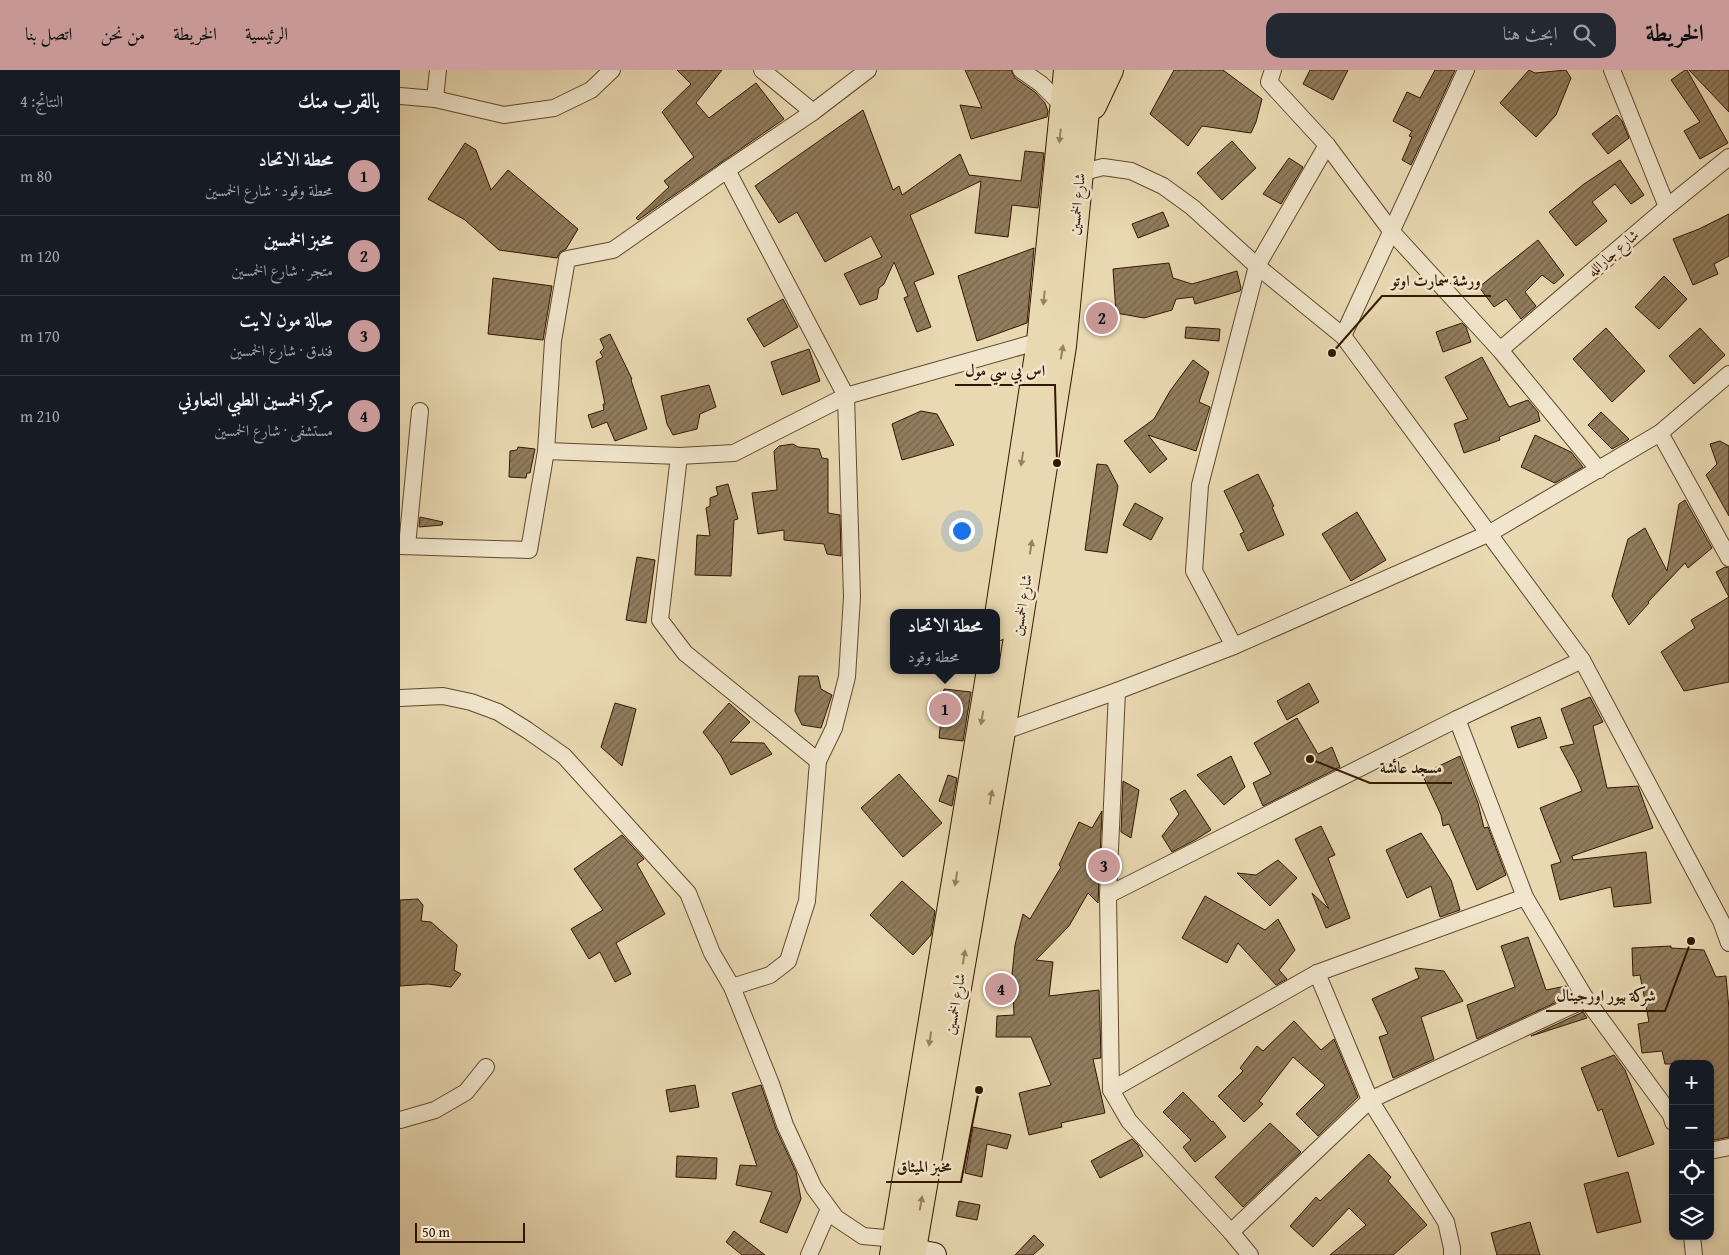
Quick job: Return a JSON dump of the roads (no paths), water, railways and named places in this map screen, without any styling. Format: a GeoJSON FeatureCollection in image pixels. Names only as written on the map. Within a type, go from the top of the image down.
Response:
{"type":"FeatureCollection","features":[{"type":"Feature","properties":{"kind":"main road","name":"شارع الخمسين"},"geometry":{"type":"LineString","coordinates":[[999,609],[1040,341],[1067,70]]}},
{"type":"Feature","properties":{"kind":"main road","name":"شارع الخمسين"},"geometry":{"type":"LineString","coordinates":[[910,1251],[1002,732],[1000,666],[1063,346],[1090,70]]}},
{"type":"Feature","properties":{"kind":"main road"},"geometry":{"type":"LineString","coordinates":[[1084,127],[1110,70]]}},
{"type":"Feature","properties":{"kind":"main road","name":"شارع الخمسين"},"geometry":{"type":"LineString","coordinates":[[910,1251],[999,674]]}},
{"type":"Feature","properties":{"kind":"street"},"geometry":{"type":"LineString","coordinates":[[435,99],[438,70]]}},
{"type":"Feature","properties":{"kind":"street"},"geometry":{"type":"LineString","coordinates":[[400,96],[435,99],[504,115],[554,108],[591,90],[612,70]]}},
{"type":"Feature","properties":{"kind":"street"},"geometry":{"type":"LineString","coordinates":[[762,70],[813,112]]}},
{"type":"Feature","properties":{"kind":"street"},"geometry":{"type":"LineString","coordinates":[[420,411],[404,546],[529,550],[546,451],[553,341],[567,259],[613,250],[813,112],[868,70]]}},
{"type":"Feature","properties":{"kind":"street"},"geometry":{"type":"LineString","coordinates":[[1021,70],[1041,84],[1063,106]]}},
{"type":"Feature","properties":{"kind":"street"},"geometry":{"type":"LineString","coordinates":[[1273,70],[1269,82],[1327,145],[1392,232],[1500,350],[1599,470]]}},
{"type":"Feature","properties":{"kind":"street"},"geometry":{"type":"LineString","coordinates":[[1343,336],[1466,70]]}},
{"type":"Feature","properties":{"kind":"street"},"geometry":{"type":"LineString","coordinates":[[1612,70],[1667,207]]}},
{"type":"Feature","properties":{"kind":"street"},"geometry":{"type":"LineString","coordinates":[[1234,646],[1194,571],[1200,485],[1257,266],[1327,145]]}},
{"type":"Feature","properties":{"kind":"street","name":"شارع جارالله"},"geometry":{"type":"LineString","coordinates":[[1500,350],[1667,207],[1729,157]]}},
{"type":"Feature","properties":{"kind":"street"},"geometry":{"type":"LineString","coordinates":[[1080,174],[1103,167],[1131,171],[1163,186],[1192,207],[1257,266],[1343,336],[1582,660],[1725,919],[1729,943]]}},
{"type":"Feature","properties":{"kind":"street"},"geometry":{"type":"LineString","coordinates":[[727,170],[846,396],[852,597],[847,677],[834,728],[818,761],[807,901],[788,961],[770,975],[732,987]]}},
{"type":"Feature","properties":{"kind":"street"},"geometry":{"type":"LineString","coordinates":[[546,451],[679,456],[734,453],[846,396],[1040,341]]}},
{"type":"Feature","properties":{"kind":"street"},"geometry":{"type":"LineString","coordinates":[[1002,732],[1117,691],[1234,646],[1490,533],[1660,433],[1729,374]]}},
{"type":"Feature","properties":{"kind":"street"},"geometry":{"type":"LineString","coordinates":[[1660,433],[1729,558]]}},
{"type":"Feature","properties":{"kind":"street"},"geometry":{"type":"LineString","coordinates":[[679,456],[660,620],[685,653],[818,761]]}},
{"type":"Feature","properties":{"kind":"street"},"geometry":{"type":"LineString","coordinates":[[1108,894],[1457,719],[1582,660]]}},
{"type":"Feature","properties":{"kind":"street"},"geometry":{"type":"LineString","coordinates":[[1117,691],[1108,894],[1111,1090],[1129,1121],[1250,1255]]}},
{"type":"Feature","properties":{"kind":"street"},"geometry":{"type":"LineString","coordinates":[[400,698],[443,696],[470,702],[498,712],[528,730],[564,756],[688,893],[712,953],[732,987],[771,1084],[785,1125],[814,1188],[836,1218],[863,1236],[910,1251]]}},
{"type":"Feature","properties":{"kind":"street"},"geometry":{"type":"LineString","coordinates":[[1457,719],[1525,897],[1586,999],[1669,1112]]}},
{"type":"Feature","properties":{"kind":"street"},"geometry":{"type":"LineString","coordinates":[[1111,1090],[1317,972],[1525,897]]}},
{"type":"Feature","properties":{"kind":"street"},"geometry":{"type":"LineString","coordinates":[[1317,972],[1370,1100],[1446,1222],[1452,1255]]}},
{"type":"Feature","properties":{"kind":"street"},"geometry":{"type":"LineString","coordinates":[[1231,1232],[1370,1100],[1586,999]]}},
{"type":"Feature","properties":{"kind":"street"},"geometry":{"type":"LineString","coordinates":[[400,1120],[435,1110],[466,1092],[486,1067]]}},
{"type":"Feature","properties":{"kind":"street"},"geometry":{"type":"LineString","coordinates":[[1714,1150],[1729,1147]]}},
{"type":"Feature","properties":{"kind":"street"},"geometry":{"type":"LineString","coordinates":[[809,1255],[829,1209]]}},
{"type":"Feature","properties":{"kind":"street"},"geometry":{"type":"LineString","coordinates":[[1692,1240],[1694,1255]]}},
{"type":"Feature","properties":{"kind":"place","name":"مخبز الخمسين"},"geometry":{"type":"Point","coordinates":[1102,318]}},
{"type":"Feature","properties":{"kind":"place","name":"ورشة سمارت اوتو"},"geometry":{"type":"Point","coordinates":[1332,353]}},
{"type":"Feature","properties":{"kind":"place","name":"اس بي سي مول"},"geometry":{"type":"Point","coordinates":[1057,463]}},
{"type":"Feature","properties":{"kind":"place","name":"محطة الاتحاد"},"geometry":{"type":"Point","coordinates":[945,709]}},
{"type":"Feature","properties":{"kind":"place","name":"مسجد عائشة"},"geometry":{"type":"Point","coordinates":[1310,759]}},
{"type":"Feature","properties":{"kind":"place","name":"صالة مون لايت"},"geometry":{"type":"Point","coordinates":[1104,866]}},
{"type":"Feature","properties":{"kind":"place","name":"شركة بيور اورجينال"},"geometry":{"type":"Point","coordinates":[1691,941]}},
{"type":"Feature","properties":{"kind":"place","name":"مركز الخمسين الطبي التعاوني"},"geometry":{"type":"Point","coordinates":[1001,989]}},
{"type":"Feature","properties":{"kind":"place","name":"مخبز الميثاق"},"geometry":{"type":"Point","coordinates":[979,1090]}}]}
